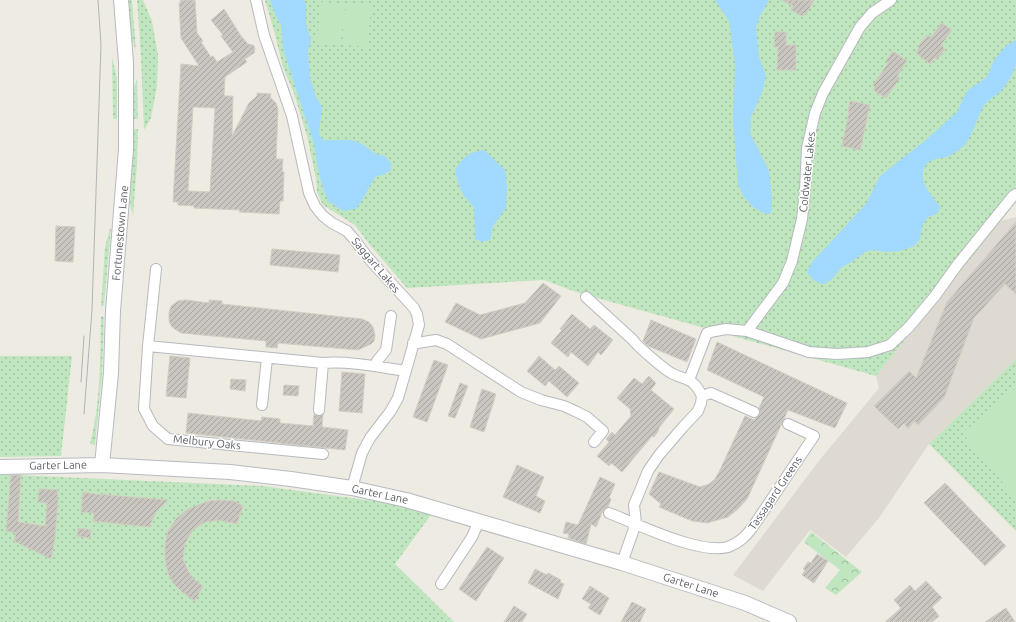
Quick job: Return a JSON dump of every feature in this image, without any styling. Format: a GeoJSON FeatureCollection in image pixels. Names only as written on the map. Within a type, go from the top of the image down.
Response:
{"type":"FeatureCollection","features":[{"type":"Feature","properties":{"kind":"street","name":"Fortunestown Lane"},"geometry":{"type":"LineString","coordinates":[[102,465],[111,373],[113,311],[126,149],[126,62],[121,0]]}},
{"type":"Feature","properties":{"kind":"street","name":"Saggart Lakes"},"geometry":{"type":"LineString","coordinates":[[256,0],[264,35],[292,116],[309,193],[315,206],[322,216],[332,223],[347,230],[369,259],[414,308],[417,314],[419,325],[398,398],[390,412],[370,438],[362,453],[352,488]]}},
{"type":"Feature","properties":{"kind":"street","name":"Coldwater Lakes"},"geometry":{"type":"LineString","coordinates":[[747,331],[782,283],[792,261],[802,219],[806,190],[807,148],[815,113],[823,93],[860,27],[872,13],[891,0]]}},
{"type":"Feature","properties":{"kind":"street"},"geometry":{"type":"LineString","coordinates":[[689,380],[708,333],[726,329],[747,331],[809,352],[837,354],[868,352],[890,345],[909,328],[958,264],[1015,197]]}},
{"type":"Feature","properties":{"kind":"street","name":"Melbury Oaks"},"geometry":{"type":"LineString","coordinates":[[156,269],[148,346],[144,409],[153,426],[168,439],[323,454]]}},
{"type":"Feature","properties":{"kind":"street"},"geometry":{"type":"LineString","coordinates":[[586,297],[633,340],[637,346],[670,372],[689,380],[697,386],[702,396],[698,411],[664,449],[648,471],[634,505],[636,523],[622,563]]}},
{"type":"Feature","properties":{"kind":"street"},"geometry":{"type":"LineString","coordinates":[[375,366],[386,350],[391,316]]}},
{"type":"Feature","properties":{"kind":"street"},"geometry":{"type":"LineString","coordinates":[[413,342],[417,343],[436,340],[447,344],[521,392],[541,400],[564,406],[587,417],[603,431],[594,442]]}},
{"type":"Feature","properties":{"kind":"street"},"geometry":{"type":"LineString","coordinates":[[148,346],[323,363],[333,362],[375,366],[406,371]]}},
{"type":"Feature","properties":{"kind":"street"},"geometry":{"type":"LineString","coordinates":[[262,405],[267,358]]}},
{"type":"Feature","properties":{"kind":"street"},"geometry":{"type":"LineString","coordinates":[[319,410],[323,363]]}},
{"type":"Feature","properties":{"kind":"street"},"geometry":{"type":"LineString","coordinates":[[702,396],[711,393],[754,412]]}},
{"type":"Feature","properties":{"kind":"street","name":"Tassagard Greens"},"geometry":{"type":"LineString","coordinates":[[609,513],[695,546],[718,548],[728,547],[737,543],[745,537],[752,528],[814,436],[788,424]]}},
{"type":"Feature","properties":{"kind":"street","name":"Garter Lane"},"geometry":{"type":"LineString","coordinates":[[0,467],[102,465],[230,472],[352,488],[406,500],[622,563],[746,603],[789,622]]}},
{"type":"Feature","properties":{"kind":"street"},"geometry":{"type":"LineString","coordinates":[[441,584],[472,537],[479,521]]}},
{"type":"Feature","properties":{"kind":"shaded area"},"geometry":{"type":"Polygon","coordinates":[[[1016,217],[1016,359],[929,444],[879,518],[846,557],[810,530],[763,591],[733,575],[818,462],[879,388],[876,376],[1000,221],[1016,217]]]}},
{"type":"Feature","properties":{"kind":"green space"},"geometry":{"type":"Polygon","coordinates":[[[127,0],[132,0],[136,50],[130,32],[127,0]]]}},
{"type":"Feature","properties":{"kind":"green space"},"geometry":{"type":"Polygon","coordinates":[[[137,0],[143,0],[152,21],[158,55],[157,86],[151,118],[144,130],[141,56],[137,0]]]}},
{"type":"Feature","properties":{"kind":"green space"},"geometry":{"type":"Polygon","coordinates":[[[265,0],[1016,0],[1016,202],[876,376],[576,292],[544,280],[407,288],[355,225],[323,205],[317,192],[316,179],[307,136],[294,93],[283,67],[265,0]]]}},
{"type":"Feature","properties":{"kind":"green space"},"geometry":{"type":"Polygon","coordinates":[[[320,2],[344,4],[341,45],[317,44],[320,2]]]}},
{"type":"Feature","properties":{"kind":"green space"},"geometry":{"type":"Polygon","coordinates":[[[346,4],[371,5],[368,47],[344,45],[346,4]]]}},
{"type":"Feature","properties":{"kind":"green space"},"geometry":{"type":"Polygon","coordinates":[[[112,57],[117,78],[117,119],[113,119],[112,57]]]}},
{"type":"Feature","properties":{"kind":"green space"},"geometry":{"type":"Polygon","coordinates":[[[137,78],[138,119],[132,119],[133,91],[137,78]]]}},
{"type":"Feature","properties":{"kind":"green space"},"geometry":{"type":"Polygon","coordinates":[[[132,129],[138,129],[133,215],[130,205],[132,129]]]}},
{"type":"Feature","properties":{"kind":"green space"},"geometry":{"type":"Polygon","coordinates":[[[110,229],[104,305],[101,307],[105,247],[110,229]]]}},
{"type":"Feature","properties":{"kind":"green space"},"geometry":{"type":"Polygon","coordinates":[[[101,316],[104,317],[102,375],[95,445],[90,444],[94,428],[98,396],[101,316]]]}},
{"type":"Feature","properties":{"kind":"green space"},"geometry":{"type":"Polygon","coordinates":[[[0,356],[72,356],[61,456],[0,457],[0,356]]]}},
{"type":"Feature","properties":{"kind":"green space"},"geometry":{"type":"Polygon","coordinates":[[[1016,359],[1016,531],[929,444],[1016,359]]]}},
{"type":"Feature","properties":{"kind":"green space"},"geometry":{"type":"Polygon","coordinates":[[[1016,388],[1016,499],[962,433],[1016,388]]]}},
{"type":"Feature","properties":{"kind":"green space"},"geometry":{"type":"Polygon","coordinates":[[[0,475],[263,486],[418,507],[433,512],[395,564],[454,622],[0,622],[0,475]]]}},
{"type":"Feature","properties":{"kind":"green space"},"geometry":{"type":"Polygon","coordinates":[[[811,532],[862,572],[836,595],[825,588],[840,570],[804,542],[811,532]]]}},
{"type":"Feature","properties":{"kind":"water"},"geometry":{"type":"Polygon","coordinates":[[[270,0],[304,0],[306,5],[306,24],[311,40],[308,51],[310,77],[316,97],[322,107],[319,134],[323,140],[345,140],[358,142],[376,154],[385,156],[391,163],[391,170],[385,174],[375,177],[360,204],[355,209],[343,211],[328,201],[322,185],[314,144],[283,49],[281,25],[270,0]]]}},
{"type":"Feature","properties":{"kind":"water"},"geometry":{"type":"Polygon","coordinates":[[[715,0],[769,0],[760,16],[756,28],[759,57],[766,76],[762,93],[751,117],[750,133],[769,171],[772,200],[772,210],[770,214],[765,214],[753,207],[744,197],[738,186],[733,119],[735,66],[729,21],[715,0]]]}},
{"type":"Feature","properties":{"kind":"water"},"geometry":{"type":"Polygon","coordinates":[[[1016,40],[1016,64],[1014,71],[1001,91],[983,107],[968,141],[960,149],[947,157],[932,160],[925,166],[923,172],[924,183],[940,207],[938,213],[928,217],[922,226],[920,239],[914,246],[900,251],[887,252],[872,250],[865,252],[841,268],[833,278],[825,284],[819,283],[813,279],[807,272],[812,262],[866,204],[880,176],[927,139],[957,112],[967,91],[987,77],[994,60],[1006,46],[1016,40]]]}},
{"type":"Feature","properties":{"kind":"water"},"geometry":{"type":"Polygon","coordinates":[[[484,150],[505,170],[507,187],[506,208],[493,226],[490,240],[482,242],[475,239],[474,207],[461,190],[455,170],[467,156],[474,152],[484,150]]]}},
{"type":"Feature","properties":{"kind":"building"},"geometry":{"type":"Polygon","coordinates":[[[180,0],[195,0],[197,33],[211,57],[213,56],[217,62],[233,52],[221,36],[223,35],[211,20],[224,9],[241,36],[248,44],[253,45],[255,48],[254,53],[245,59],[247,62],[225,77],[224,96],[233,96],[232,136],[249,103],[257,96],[257,93],[271,94],[270,97],[276,103],[278,110],[276,159],[283,159],[282,172],[284,172],[283,201],[280,201],[279,214],[239,212],[240,210],[194,208],[194,206],[178,205],[178,202],[173,202],[181,64],[199,66],[181,38],[179,3],[181,3],[180,0]],[[193,107],[188,191],[210,192],[215,108],[193,107]]]}},
{"type":"Feature","properties":{"kind":"building"},"geometry":{"type":"Polygon","coordinates":[[[781,0],[814,0],[806,14],[804,13],[802,16],[791,10],[793,6],[781,0]]]}},
{"type":"Feature","properties":{"kind":"building"},"geometry":{"type":"Polygon","coordinates":[[[942,23],[952,30],[941,45],[945,49],[937,60],[935,58],[930,64],[916,53],[919,48],[918,47],[927,35],[931,37],[942,23]]]}},
{"type":"Feature","properties":{"kind":"building"},"geometry":{"type":"Polygon","coordinates":[[[775,32],[786,32],[786,45],[796,45],[796,70],[777,70],[778,47],[774,47],[775,32]]]}},
{"type":"Feature","properties":{"kind":"building"},"geometry":{"type":"Polygon","coordinates":[[[893,51],[907,61],[897,76],[900,78],[886,98],[873,90],[875,87],[873,85],[888,63],[886,61],[893,51]]]}},
{"type":"Feature","properties":{"kind":"building"},"geometry":{"type":"Polygon","coordinates":[[[850,101],[870,105],[860,150],[842,146],[850,101]]]}},
{"type":"Feature","properties":{"kind":"building"},"geometry":{"type":"Polygon","coordinates":[[[1016,222],[1016,294],[1005,284],[974,318],[944,398],[918,425],[914,421],[908,429],[904,423],[898,429],[874,406],[909,371],[916,378],[947,302],[1016,222]]]}},
{"type":"Feature","properties":{"kind":"building"},"geometry":{"type":"Polygon","coordinates":[[[56,226],[75,227],[73,262],[55,261],[56,226]]]}},
{"type":"Feature","properties":{"kind":"building"},"geometry":{"type":"Polygon","coordinates":[[[272,249],[340,255],[338,272],[270,265],[272,249]]]}},
{"type":"Feature","properties":{"kind":"building"},"geometry":{"type":"Polygon","coordinates":[[[543,283],[561,296],[540,323],[481,339],[445,322],[456,303],[480,315],[525,303],[543,283]]]}},
{"type":"Feature","properties":{"kind":"building"},"geometry":{"type":"Polygon","coordinates":[[[186,300],[209,303],[209,300],[222,301],[222,304],[362,319],[369,322],[373,327],[375,335],[374,341],[358,350],[278,343],[277,348],[266,347],[266,341],[181,333],[172,327],[169,321],[169,313],[171,306],[178,301],[186,300]]]}},
{"type":"Feature","properties":{"kind":"building"},"geometry":{"type":"Polygon","coordinates":[[[572,314],[590,329],[594,325],[613,340],[601,355],[598,352],[588,366],[571,352],[568,357],[551,343],[562,330],[560,329],[572,314]]]}},
{"type":"Feature","properties":{"kind":"building"},"geometry":{"type":"Polygon","coordinates":[[[651,320],[696,339],[687,362],[648,346],[643,341],[651,320]]]}},
{"type":"Feature","properties":{"kind":"building"},"geometry":{"type":"Polygon","coordinates":[[[717,342],[847,403],[835,428],[788,410],[747,499],[728,517],[707,523],[692,521],[659,507],[661,504],[649,494],[659,472],[700,487],[709,484],[715,479],[719,472],[745,416],[754,420],[760,414],[759,408],[764,397],[707,370],[717,342]]]}},
{"type":"Feature","properties":{"kind":"building"},"geometry":{"type":"Polygon","coordinates":[[[170,356],[190,358],[186,398],[166,396],[170,356]]]}},
{"type":"Feature","properties":{"kind":"building"},"geometry":{"type":"Polygon","coordinates":[[[539,356],[555,370],[559,366],[579,383],[567,397],[549,381],[545,386],[527,371],[539,356]]]}},
{"type":"Feature","properties":{"kind":"building"},"geometry":{"type":"Polygon","coordinates":[[[434,360],[448,365],[427,422],[413,417],[434,360]]]}},
{"type":"Feature","properties":{"kind":"building"},"geometry":{"type":"Polygon","coordinates":[[[342,372],[365,374],[362,413],[339,411],[342,372]]]}},
{"type":"Feature","properties":{"kind":"building"},"geometry":{"type":"Polygon","coordinates":[[[649,376],[656,383],[651,390],[674,409],[658,429],[659,430],[654,437],[652,436],[622,472],[611,463],[609,466],[597,456],[609,442],[606,439],[612,432],[615,435],[631,416],[630,409],[617,398],[634,378],[642,384],[649,376]]]}},
{"type":"Feature","properties":{"kind":"building"},"geometry":{"type":"Polygon","coordinates":[[[231,379],[246,380],[245,391],[230,389],[231,379]]]}},
{"type":"Feature","properties":{"kind":"building"},"geometry":{"type":"Polygon","coordinates":[[[460,383],[468,386],[455,418],[448,416],[460,383]]]}},
{"type":"Feature","properties":{"kind":"building"},"geometry":{"type":"Polygon","coordinates":[[[284,385],[299,386],[298,396],[283,395],[284,385]]]}},
{"type":"Feature","properties":{"kind":"building"},"geometry":{"type":"Polygon","coordinates":[[[482,389],[496,394],[484,432],[470,427],[482,389]]]}},
{"type":"Feature","properties":{"kind":"building"},"geometry":{"type":"Polygon","coordinates":[[[188,413],[261,421],[262,417],[280,419],[280,423],[313,426],[314,414],[319,416],[323,414],[322,427],[348,430],[345,450],[186,433],[188,413]]]}},
{"type":"Feature","properties":{"kind":"building"},"geometry":{"type":"Polygon","coordinates":[[[517,465],[544,477],[536,496],[545,501],[540,513],[503,497],[517,465]]]}},
{"type":"Feature","properties":{"kind":"building"},"geometry":{"type":"Polygon","coordinates":[[[11,475],[21,475],[18,522],[45,526],[47,503],[38,502],[39,489],[58,490],[55,538],[51,559],[14,541],[16,533],[6,531],[11,475]]]}},
{"type":"Feature","properties":{"kind":"building"},"geometry":{"type":"Polygon","coordinates":[[[600,477],[615,484],[609,498],[611,499],[608,507],[603,510],[596,527],[591,524],[586,544],[568,538],[569,534],[563,533],[566,522],[578,525],[600,477]]]}},
{"type":"Feature","properties":{"kind":"building"},"geometry":{"type":"Polygon","coordinates":[[[945,483],[1006,546],[985,566],[924,503],[945,483]]]}},
{"type":"Feature","properties":{"kind":"building"},"geometry":{"type":"Polygon","coordinates":[[[83,492],[168,500],[156,512],[149,527],[93,521],[94,513],[81,512],[83,492]]]}},
{"type":"Feature","properties":{"kind":"building"},"geometry":{"type":"Polygon","coordinates":[[[209,501],[234,501],[243,506],[237,524],[219,520],[205,522],[193,530],[185,543],[183,559],[189,573],[203,586],[195,601],[182,592],[173,583],[168,573],[165,559],[165,544],[168,531],[176,519],[188,509],[209,501]]]}},
{"type":"Feature","properties":{"kind":"building"},"geometry":{"type":"Polygon","coordinates":[[[78,528],[91,530],[90,538],[77,536],[78,528]]]}},
{"type":"Feature","properties":{"kind":"building"},"geometry":{"type":"Polygon","coordinates":[[[487,547],[504,558],[476,601],[459,589],[487,547]]]}},
{"type":"Feature","properties":{"kind":"building"},"geometry":{"type":"Polygon","coordinates":[[[817,554],[828,561],[814,583],[802,575],[805,570],[803,569],[808,562],[811,563],[817,554]]]}},
{"type":"Feature","properties":{"kind":"building"},"geometry":{"type":"Polygon","coordinates":[[[535,569],[547,575],[548,573],[561,580],[560,582],[564,584],[558,599],[528,583],[535,569]]]}},
{"type":"Feature","properties":{"kind":"building"},"geometry":{"type":"Polygon","coordinates":[[[926,581],[942,598],[932,607],[939,616],[932,622],[885,622],[901,608],[894,600],[910,585],[915,591],[926,581]]]}},
{"type":"Feature","properties":{"kind":"building"},"geometry":{"type":"Polygon","coordinates":[[[590,586],[609,598],[600,615],[588,608],[591,604],[582,599],[590,586]]]}},
{"type":"Feature","properties":{"kind":"building"},"geometry":{"type":"Polygon","coordinates":[[[632,602],[646,609],[640,622],[621,622],[632,602]]]}},
{"type":"Feature","properties":{"kind":"building"},"geometry":{"type":"Polygon","coordinates":[[[514,606],[527,614],[522,622],[504,622],[514,606]]]}},
{"type":"Feature","properties":{"kind":"building"},"geometry":{"type":"Polygon","coordinates":[[[1006,608],[1015,622],[985,622],[1006,608]]]}},
{"type":"Feature","properties":{"kind":"tram line"},"geometry":{"type":"LineString","coordinates":[[84,414],[92,310],[101,45],[98,0]]}},
{"type":"Feature","properties":{"kind":"tram line"},"geometry":{"type":"LineString","coordinates":[[81,382],[84,336]]}}]}
